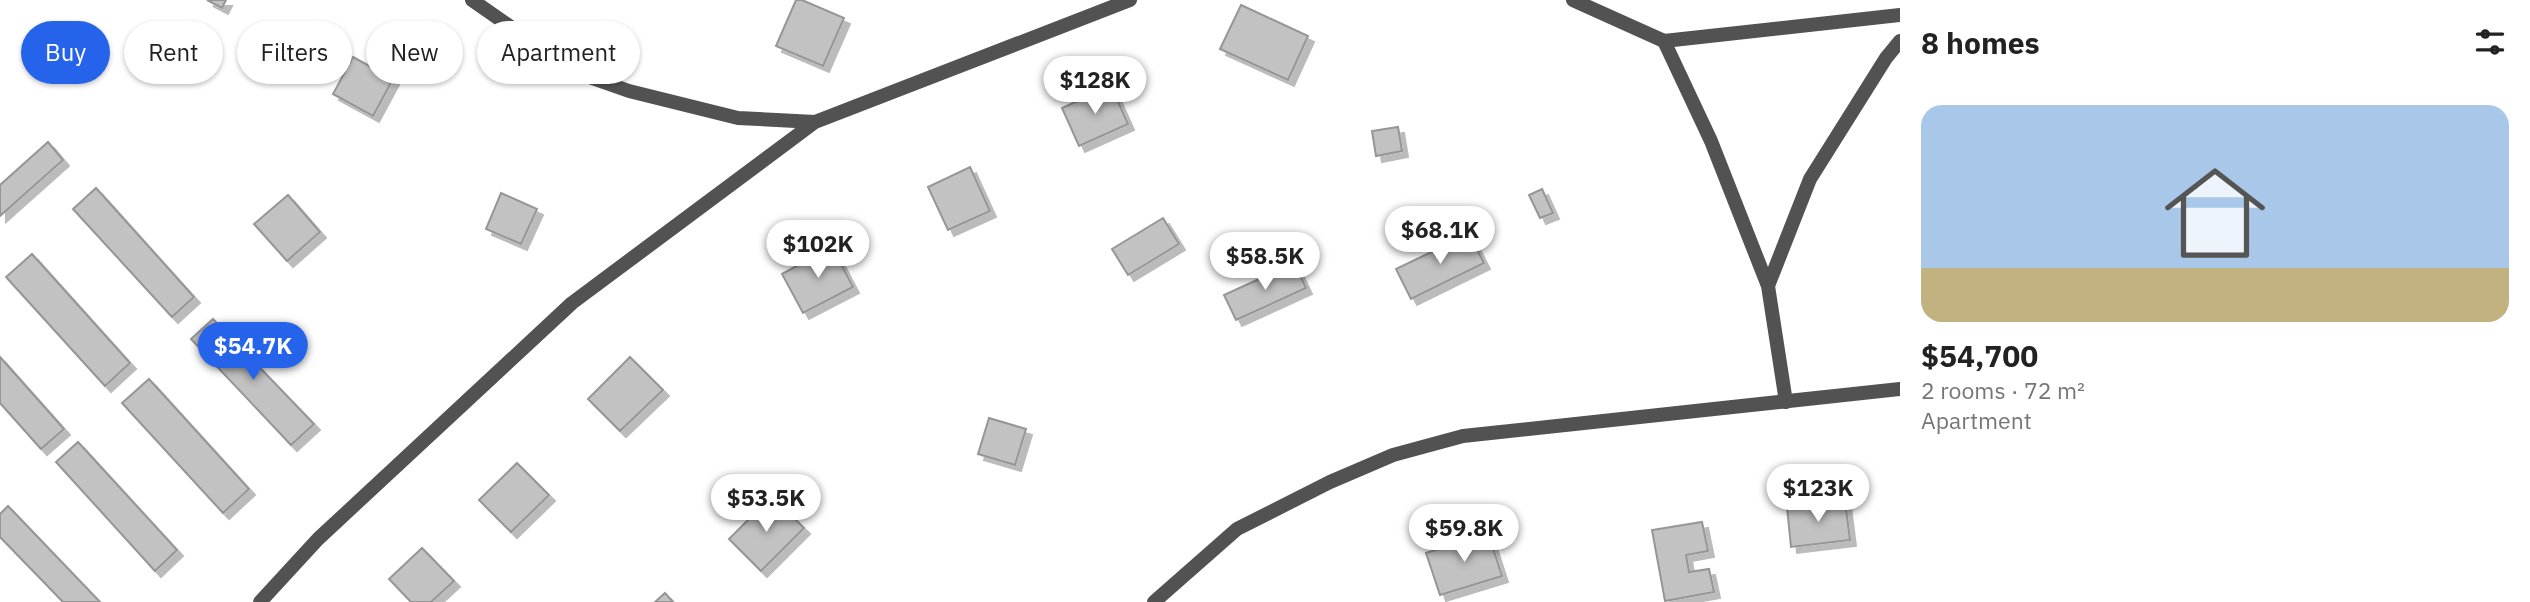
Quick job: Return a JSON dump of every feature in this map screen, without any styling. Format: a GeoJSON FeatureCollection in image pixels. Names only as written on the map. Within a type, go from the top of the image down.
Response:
{"type":"FeatureCollection","features":[{"type":"Feature","properties":{"kind":"street"},"geometry":{"type":"LineString","coordinates":[[472,0],[575,72],[596,80],[738,118],[815,122]]}},
{"type":"Feature","properties":{"kind":"street"},"geometry":{"type":"LineString","coordinates":[[260,602],[318,539],[572,303],[815,122],[1130,0]]}},
{"type":"Feature","properties":{"kind":"street"},"geometry":{"type":"LineString","coordinates":[[1573,0],[1664,41],[1900,15]]}},
{"type":"Feature","properties":{"kind":"street"},"geometry":{"type":"LineString","coordinates":[[1664,41],[1711,141],[1768,286],[1786,401]]}},
{"type":"Feature","properties":{"kind":"street"},"geometry":{"type":"LineString","coordinates":[[1768,286],[1810,179],[1885,58],[1900,41]]}},
{"type":"Feature","properties":{"kind":"street"},"geometry":{"type":"LineString","coordinates":[[1154,602],[1237,529],[1330,482],[1393,455],[1462,436],[1900,389]]}},
{"type":"Feature","properties":{"kind":"building"},"geometry":{"type":"Polygon","coordinates":[[[207,0],[226,0],[222,8],[207,0]]]}},
{"type":"Feature","properties":{"kind":"building"},"geometry":{"type":"Polygon","coordinates":[[[796,0],[802,0],[844,18],[823,66],[776,46],[796,0]]]}},
{"type":"Feature","properties":{"kind":"building"},"geometry":{"type":"Polygon","coordinates":[[[1241,5],[1308,36],[1288,80],[1220,49],[1241,5]]]}},
{"type":"Feature","properties":{"kind":"building"},"geometry":{"type":"Polygon","coordinates":[[[352,59],[366,64],[366,84],[390,84],[373,116],[333,94],[338,84],[352,84],[352,59]]]}},
{"type":"Feature","properties":{"kind":"building"},"geometry":{"type":"Polygon","coordinates":[[[1111,86],[1128,124],[1079,146],[1062,108],[1111,86]]]}},
{"type":"Feature","properties":{"kind":"building"},"geometry":{"type":"Polygon","coordinates":[[[1398,127],[1402,151],[1376,156],[1372,131],[1398,127]]]}},
{"type":"Feature","properties":{"kind":"building"},"geometry":{"type":"Polygon","coordinates":[[[48,142],[63,160],[0,216],[0,185],[48,142]]]}},
{"type":"Feature","properties":{"kind":"building"},"geometry":{"type":"Polygon","coordinates":[[[970,167],[990,211],[948,230],[928,187],[970,167]]]}},
{"type":"Feature","properties":{"kind":"building"},"geometry":{"type":"Polygon","coordinates":[[[96,188],[194,297],[172,317],[73,209],[96,188]]]}},
{"type":"Feature","properties":{"kind":"building"},"geometry":{"type":"Polygon","coordinates":[[[1542,189],[1553,213],[1540,218],[1529,195],[1542,189]]]}},
{"type":"Feature","properties":{"kind":"building"},"geometry":{"type":"Polygon","coordinates":[[[501,193],[537,209],[521,244],[486,229],[501,193]]]}},
{"type":"Feature","properties":{"kind":"building"},"geometry":{"type":"Polygon","coordinates":[[[288,195],[320,232],[287,261],[254,224],[288,195]]]}},
{"type":"Feature","properties":{"kind":"building"},"geometry":{"type":"Polygon","coordinates":[[[1163,218],[1179,244],[1128,275],[1112,249],[1163,218]]]}},
{"type":"Feature","properties":{"kind":"building"},"geometry":{"type":"Polygon","coordinates":[[[1469,234],[1484,263],[1411,299],[1396,269],[1469,234]]]}},
{"type":"Feature","properties":{"kind":"building"},"geometry":{"type":"Polygon","coordinates":[[[832,247],[853,287],[803,313],[782,274],[832,247]]]}},
{"type":"Feature","properties":{"kind":"building"},"geometry":{"type":"Polygon","coordinates":[[[32,254],[130,363],[105,386],[6,277],[32,254]]]}},
{"type":"Feature","properties":{"kind":"building"},"geometry":{"type":"Polygon","coordinates":[[[1294,263],[1306,288],[1236,320],[1224,295],[1294,263]]]}},
{"type":"Feature","properties":{"kind":"building"},"geometry":{"type":"Polygon","coordinates":[[[213,319],[314,424],[291,445],[191,339],[213,319]]]}},
{"type":"Feature","properties":{"kind":"building"},"geometry":{"type":"Polygon","coordinates":[[[0,357],[64,429],[41,449],[0,403],[0,357]]]}},
{"type":"Feature","properties":{"kind":"building"},"geometry":{"type":"Polygon","coordinates":[[[630,357],[663,390],[620,431],[588,399],[630,357]]]}},
{"type":"Feature","properties":{"kind":"building"},"geometry":{"type":"Polygon","coordinates":[[[149,379],[249,489],[223,513],[122,403],[149,379]]]}},
{"type":"Feature","properties":{"kind":"building"},"geometry":{"type":"Polygon","coordinates":[[[989,418],[1026,429],[1015,465],[978,454],[989,418]]]}},
{"type":"Feature","properties":{"kind":"building"},"geometry":{"type":"Polygon","coordinates":[[[78,442],[177,550],[155,571],[56,462],[78,442]]]}},
{"type":"Feature","properties":{"kind":"building"},"geometry":{"type":"Polygon","coordinates":[[[517,463],[549,495],[511,532],[479,500],[517,463]]]}},
{"type":"Feature","properties":{"kind":"building"},"geometry":{"type":"Polygon","coordinates":[[[772,496],[804,528],[761,571],[729,539],[772,496]]]}},
{"type":"Feature","properties":{"kind":"building"},"geometry":{"type":"Polygon","coordinates":[[[1845,501],[1850,540],[1791,547],[1787,507],[1845,501]]]}},
{"type":"Feature","properties":{"kind":"building"},"geometry":{"type":"Polygon","coordinates":[[[8,506],[100,602],[63,602],[0,537],[0,514],[8,506]]]}},
{"type":"Feature","properties":{"kind":"building"},"geometry":{"type":"Polygon","coordinates":[[[1702,522],[1708,551],[1686,555],[1689,572],[1709,569],[1714,592],[1665,601],[1652,530],[1702,522]]]}},
{"type":"Feature","properties":{"kind":"building"},"geometry":{"type":"Polygon","coordinates":[[[1488,533],[1502,576],[1440,595],[1426,553],[1488,533]]]}},
{"type":"Feature","properties":{"kind":"building"},"geometry":{"type":"Polygon","coordinates":[[[422,548],[454,581],[431,602],[411,602],[389,579],[422,548]]]}},
{"type":"Feature","properties":{"kind":"building"},"geometry":{"type":"Polygon","coordinates":[[[665,593],[673,602],[655,602],[665,593]]]}}]}
